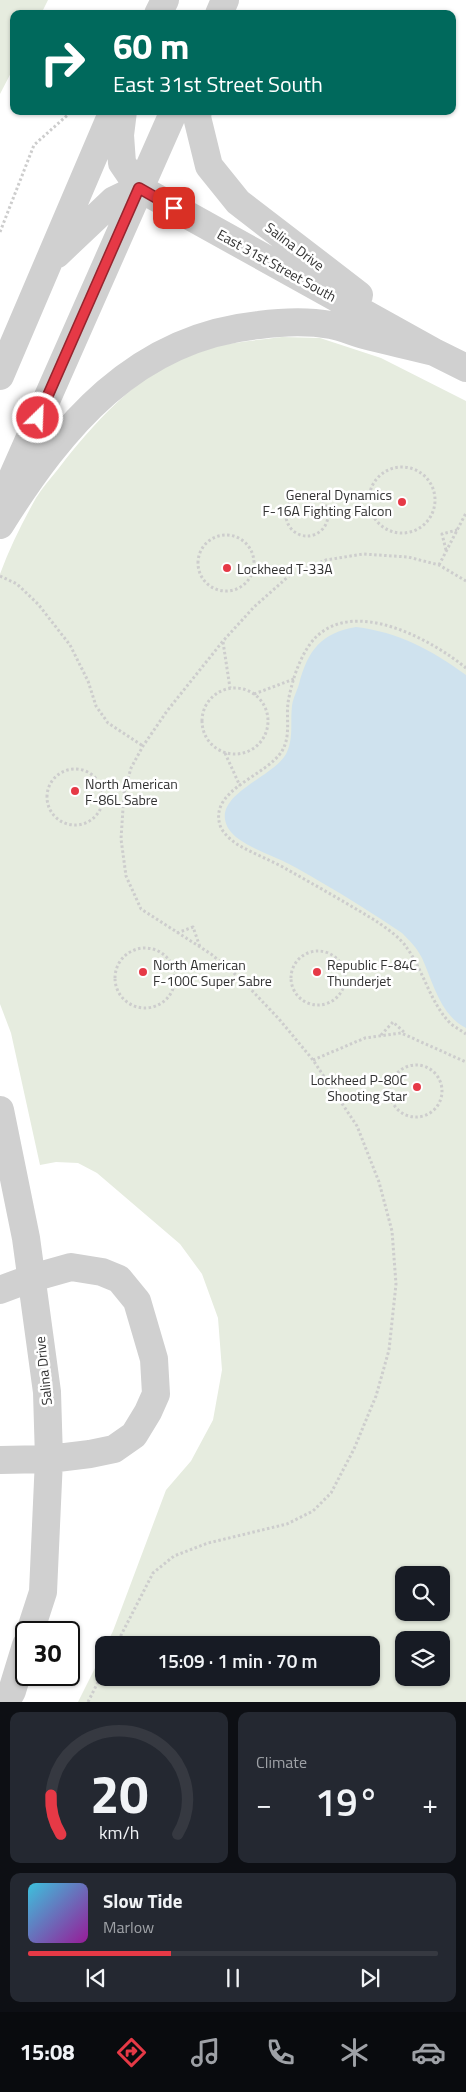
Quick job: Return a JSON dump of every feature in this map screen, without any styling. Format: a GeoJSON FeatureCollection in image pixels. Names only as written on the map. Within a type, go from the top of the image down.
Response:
{"type":"FeatureCollection","features":[{"type":"Feature","properties":{"kind":"street"},"geometry":{"type":"LineString","coordinates":[[0,376],[111,115]]}},
{"type":"Feature","properties":{"kind":"street","name":"East 31st Street South"},"geometry":{"type":"LineString","coordinates":[[122,115],[120,135],[122,163],[139,188],[466,368]]}},
{"type":"Feature","properties":{"kind":"street"},"geometry":{"type":"LineString","coordinates":[[0,504],[172,115]]}},
{"type":"Feature","properties":{"kind":"street","name":"Salina Drive"},"geometry":{"type":"LineString","coordinates":[[197,115],[209,166],[238,202],[434,352]]}},
{"type":"Feature","properties":{"kind":"street"},"geometry":{"type":"LineString","coordinates":[[49,261],[114,200],[139,188]]}},
{"type":"Feature","properties":{"kind":"street","name":"East 31st Street South"},"geometry":{"type":"LineString","coordinates":[[0,525],[28,480],[77,418],[129,374],[166,350],[206,334],[245,326],[282,322],[330,325],[434,352]]}},
{"type":"Feature","properties":{"kind":"street","name":"Salina Drive"},"geometry":{"type":"LineString","coordinates":[[0,1110],[26,1238],[47,1392],[50,1459],[43,1592],[34,1621]]}},
{"type":"Feature","properties":{"kind":"street"},"geometry":{"type":"LineString","coordinates":[[0,1290],[32,1278],[71,1267],[102,1272],[119,1279],[137,1301],[154,1359],[156,1394],[134,1435],[114,1449],[50,1459],[0,1460]]}},
{"type":"Feature","properties":{"kind":"street"},"geometry":{"type":"LineString","coordinates":[[6,1702],[15,1681]]}},
{"type":"Feature","properties":{"kind":"path"},"geometry":{"type":"LineString","coordinates":[[0,232],[34,145],[68,115]]}},
{"type":"Feature","properties":{"kind":"path"},"geometry":{"type":"LineString","coordinates":[[396,467],[406,467],[424,475],[431,484],[435,494],[432,514],[416,530],[394,532],[383,527],[375,519],[370,508],[369,497],[372,486],[378,477],[386,471],[396,467]]}},
{"type":"Feature","properties":{"kind":"path"},"geometry":{"type":"LineString","coordinates":[[311,494],[323,502],[328,516],[326,523],[318,533],[312,536],[298,535],[288,526],[285,514],[291,501],[296,496],[311,494]]}},
{"type":"Feature","properties":{"kind":"path"},"geometry":{"type":"LineString","coordinates":[[439,565],[466,514]]}},
{"type":"Feature","properties":{"kind":"path"},"geometry":{"type":"LineString","coordinates":[[446,550],[442,534],[458,530]]}},
{"type":"Feature","properties":{"kind":"path"},"geometry":{"type":"LineString","coordinates":[[222,535],[232,535],[242,539],[254,554],[255,564],[252,574],[241,588],[233,591],[215,590],[202,578],[198,561],[200,552],[205,544],[213,538],[222,535]]}},
{"type":"Feature","properties":{"kind":"path"},"geometry":{"type":"LineString","coordinates":[[121,1636],[154,1573],[174,1556],[208,1542],[287,1524],[313,1511],[331,1493],[354,1449],[376,1396],[390,1350],[396,1284],[392,1231],[379,1182],[357,1126],[313,1060],[242,979],[200,947],[141,909],[126,876],[121,839],[124,793],[131,768],[143,746],[167,711],[223,641],[254,607],[290,575],[326,560],[363,554],[408,558],[439,565],[466,581]]}},
{"type":"Feature","properties":{"kind":"path"},"geometry":{"type":"LineString","coordinates":[[0,576],[16,584],[38,604],[70,645],[88,681],[96,706],[108,723],[143,746]]}},
{"type":"Feature","properties":{"kind":"path"},"geometry":{"type":"LineString","coordinates":[[466,668],[419,638],[381,622],[344,622],[329,628],[316,638],[302,658],[294,679],[288,702],[288,731],[283,751],[258,774],[229,793],[222,802],[218,816],[222,829],[229,838],[377,922],[406,946],[420,970],[433,999],[451,1024],[466,1034]]}},
{"type":"Feature","properties":{"kind":"path"},"geometry":{"type":"LineString","coordinates":[[223,641],[230,688]]}},
{"type":"Feature","properties":{"kind":"path"},"geometry":{"type":"LineString","coordinates":[[253,694],[294,679]]}},
{"type":"Feature","properties":{"kind":"path"},"geometry":{"type":"LineString","coordinates":[[230,688],[240,689],[253,694],[264,706],[267,716],[264,736],[257,745],[247,752],[236,754],[214,747],[207,739],[203,728],[202,717],[212,697],[230,688]]}},
{"type":"Feature","properties":{"kind":"path"},"geometry":{"type":"LineString","coordinates":[[225,752],[240,786]]}},
{"type":"Feature","properties":{"kind":"path"},"geometry":{"type":"LineString","coordinates":[[71,769],[81,769],[90,773],[98,780],[104,799],[101,808],[90,822],[73,826],[56,819],[50,812],[46,795],[48,786],[62,772],[71,769]]}},
{"type":"Feature","properties":{"kind":"path"},"geometry":{"type":"LineString","coordinates":[[176,933],[194,928],[200,947]]}},
{"type":"Feature","properties":{"kind":"path"},"geometry":{"type":"LineString","coordinates":[[152,948],[169,960],[174,969],[172,990],[160,1003],[151,1007],[142,1007],[125,1000],[119,993],[116,984],[117,966],[123,957],[132,951],[152,948]]}},
{"type":"Feature","properties":{"kind":"path"},"geometry":{"type":"LineString","coordinates":[[323,951],[332,954],[343,966],[345,983],[342,991],[328,1003],[319,1006],[310,1004],[301,999],[295,992],[292,984],[292,974],[295,965],[307,953],[323,951]]}},
{"type":"Feature","properties":{"kind":"path"},"geometry":{"type":"LineString","coordinates":[[380,1035],[394,1022],[406,1035]]}},
{"type":"Feature","properties":{"kind":"path"},"geometry":{"type":"LineString","coordinates":[[313,1060],[365,1038],[401,1033],[466,1062]]}},
{"type":"Feature","properties":{"kind":"path"},"geometry":{"type":"LineString","coordinates":[[412,1065],[428,1068],[439,1078],[442,1086],[439,1102],[427,1114],[409,1116],[401,1112],[395,1105],[391,1097],[391,1088],[393,1080],[404,1068],[412,1065]]}},
{"type":"Feature","properties":{"kind":"path"},"geometry":{"type":"LineString","coordinates":[[88,1702],[96,1686]]}},
{"type":"Feature","properties":{"kind":"shaded area"},"geometry":{"type":"Polygon","coordinates":[[[0,0],[48,0],[43,10],[10,10],[10,75],[0,94],[0,0]]]}},
{"type":"Feature","properties":{"kind":"shaded area"},"geometry":{"type":"Polygon","coordinates":[[[282,337],[320,338],[381,358],[466,401],[466,1702],[78,1702],[95,1668],[95,1686],[380,1686],[380,1636],[110,1636],[166,1490],[191,1461],[213,1420],[222,1370],[218,1318],[202,1274],[180,1244],[97,1173],[78,1163],[56,1162],[40,1165],[11,1033],[0,1004],[0,574],[21,526],[41,490],[101,419],[133,388],[169,363],[199,350],[282,337]]]}},
{"type":"Feature","properties":{"kind":"water"},"geometry":{"type":"Polygon","coordinates":[[[356,627],[386,633],[414,644],[427,650],[466,675],[466,1028],[450,1015],[438,997],[420,954],[402,933],[304,872],[239,840],[228,828],[225,816],[228,806],[235,796],[279,763],[286,754],[291,736],[293,700],[312,653],[325,639],[344,630],[356,627]]]}},
{"type":"Feature","properties":{"kind":"place","name":"General Dynamics F-16A Fighting Falcon"},"geometry":{"type":"Point","coordinates":[402,502]}},
{"type":"Feature","properties":{"kind":"place","name":"Lockheed T-33A"},"geometry":{"type":"Point","coordinates":[227,568]}},
{"type":"Feature","properties":{"kind":"place","name":"North American F-86L Sabre"},"geometry":{"type":"Point","coordinates":[75,791]}},
{"type":"Feature","properties":{"kind":"place","name":"North American F-100C Super Sabre"},"geometry":{"type":"Point","coordinates":[143,972]}},
{"type":"Feature","properties":{"kind":"place","name":"Republic F-84C Thunderjet"},"geometry":{"type":"Point","coordinates":[317,972]}},
{"type":"Feature","properties":{"kind":"place","name":"Lockheed P-80C Shooting Star"},"geometry":{"type":"Point","coordinates":[417,1087]}},
{"type":"Feature","properties":{"kind":"route"},"geometry":{"type":"LineString","coordinates":[[38,418],[139,188],[174,208]]}}]}
